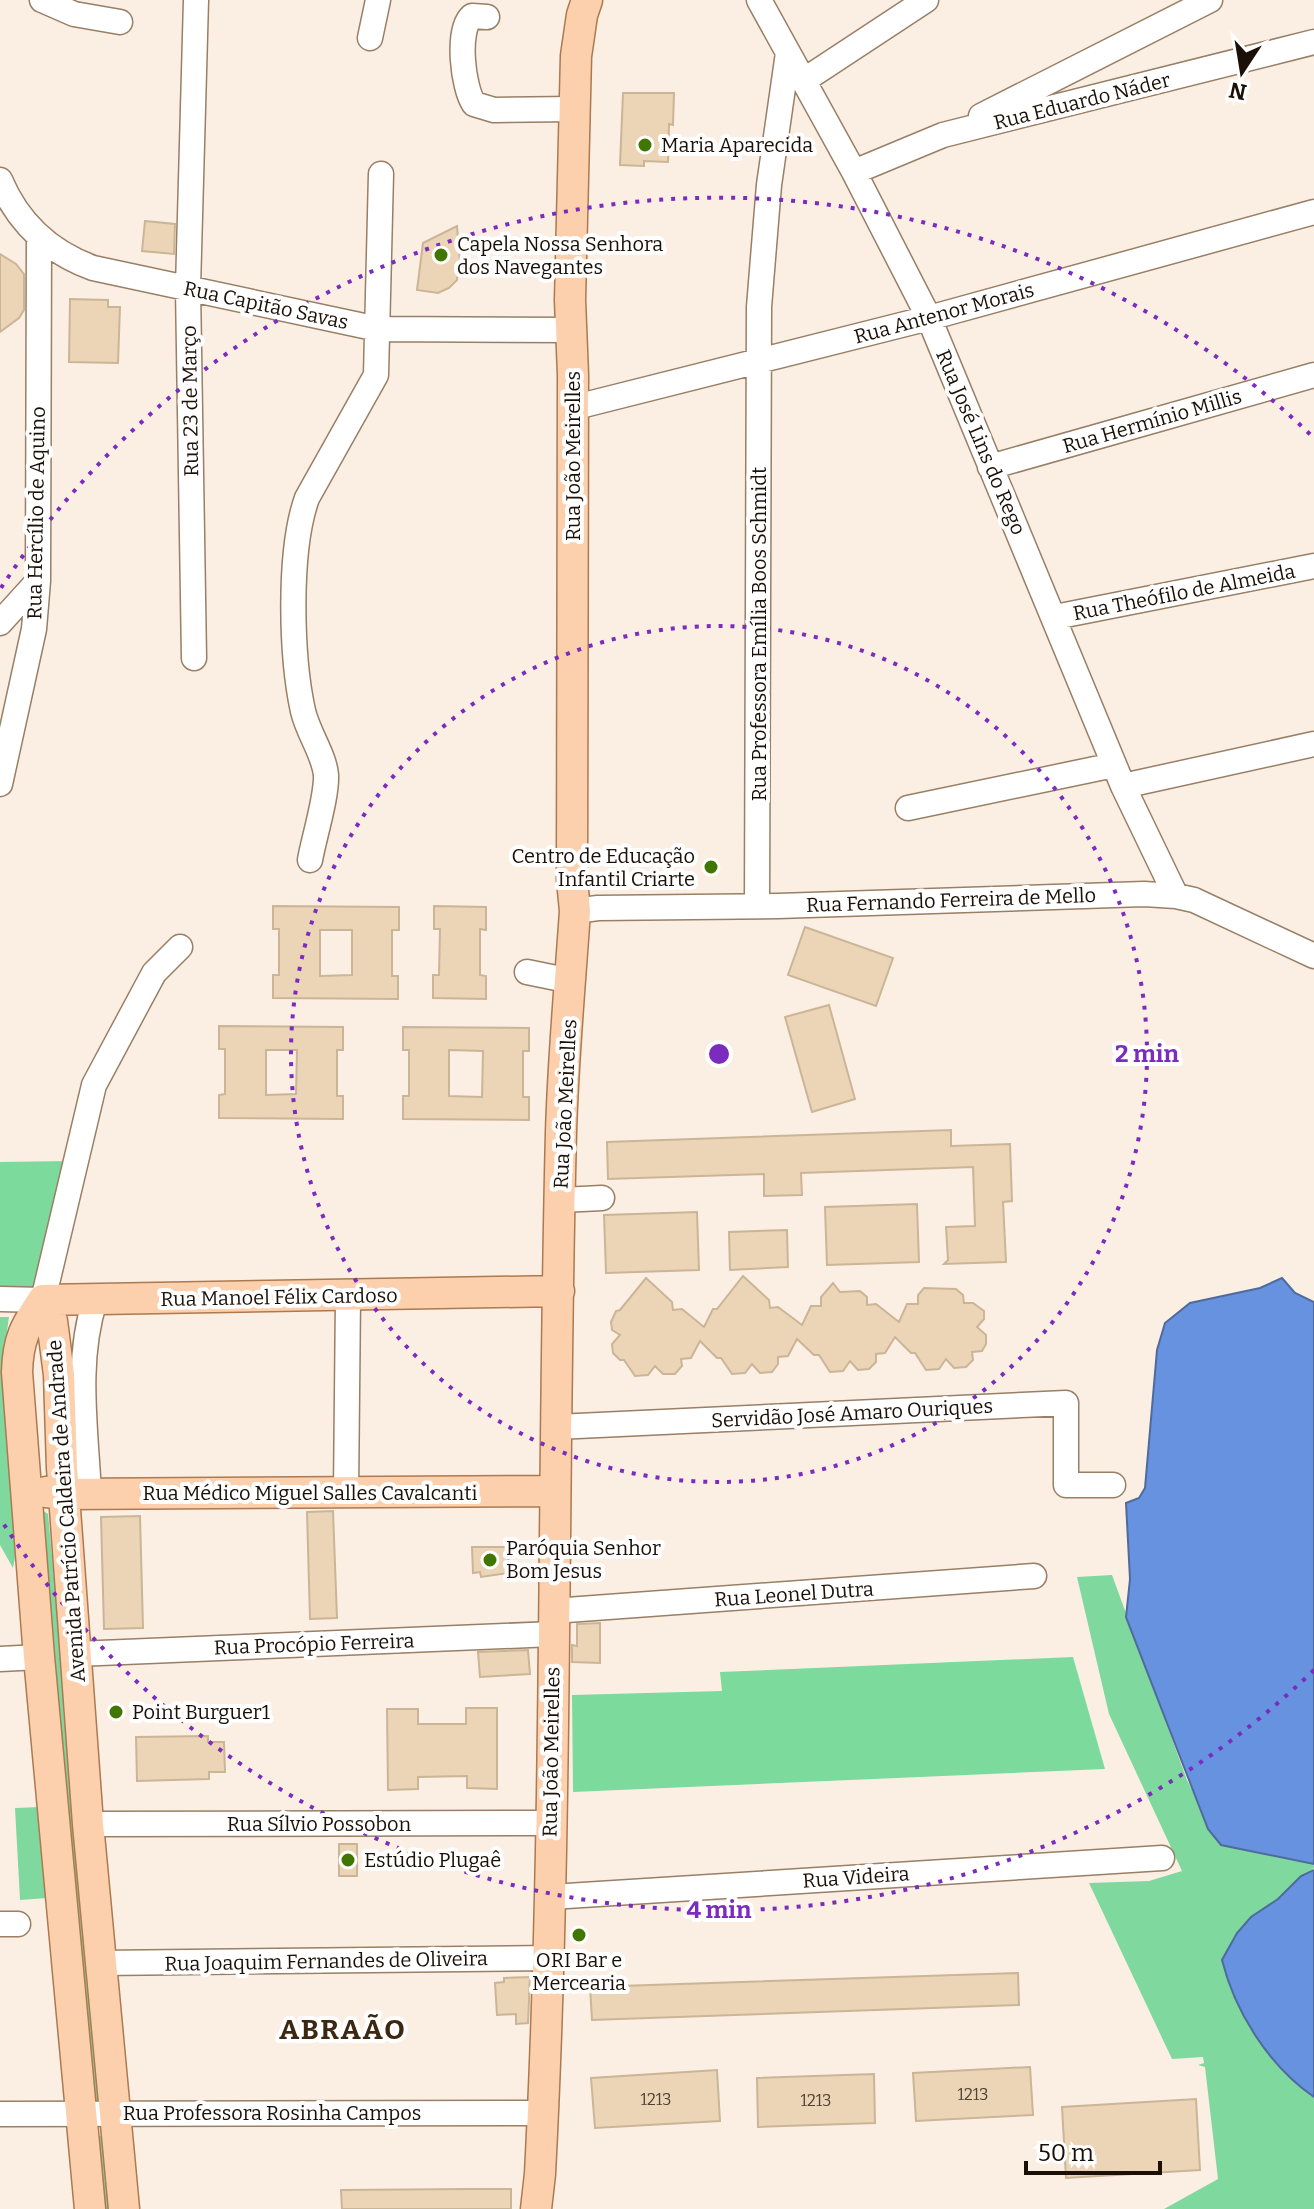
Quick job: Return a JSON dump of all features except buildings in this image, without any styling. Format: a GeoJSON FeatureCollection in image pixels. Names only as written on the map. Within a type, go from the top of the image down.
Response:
{"type":"FeatureCollection","features":[{"type":"Feature","properties":{"kind":"main road","name":"Rua João Meirelles"},"geometry":{"type":"LineString","coordinates":[[536,2209],[551,1958],[550,1823],[561,1200],[553,1130],[571,981],[575,911],[572,880],[570,300],[574,109],[576,56],[587,0]]}},
{"type":"Feature","properties":{"kind":"main road","name":"Rua Manoel Félix Cardoso"},"geometry":{"type":"LineString","coordinates":[[43,1300],[559,1291]]}},
{"type":"Feature","properties":{"kind":"main road","name":"Avenida Patrício Caldeira de Andrade"},"geometry":{"type":"LineString","coordinates":[[43,1300],[23,1329],[18,1348],[23,1473],[90,2209]]}},
{"type":"Feature","properties":{"kind":"main road","name":"Avenida Patrício Caldeira de Andrade"},"geometry":{"type":"LineString","coordinates":[[43,1300],[52,1321],[59,1375],[62,1468],[77,1494],[76,1654],[88,1824],[124,2209]]}},
{"type":"Feature","properties":{"kind":"main road"},"geometry":{"type":"LineString","coordinates":[[23,1473],[45,1492],[77,1494]]}},
{"type":"Feature","properties":{"kind":"main road","name":"Rua Médico Miguel Salles Cavalcanti"},"geometry":{"type":"LineString","coordinates":[[77,1494],[555,1491]]}},
{"type":"Feature","properties":{"kind":"street"},"geometry":{"type":"LineString","coordinates":[[42,0],[74,14],[120,22]]}},
{"type":"Feature","properties":{"kind":"street","name":"Rua 23 de Março"},"geometry":{"type":"LineString","coordinates":[[194,658],[188,288],[196,0]]}},
{"type":"Feature","properties":{"kind":"street"},"geometry":{"type":"LineString","coordinates":[[370,38],[378,0]]}},
{"type":"Feature","properties":{"kind":"street","name":"Rua José Lins do Rego"},"geometry":{"type":"LineString","coordinates":[[759,0],[854,172],[929,318],[1118,775],[1176,896]]}},
{"type":"Feature","properties":{"kind":"street"},"geometry":{"type":"LineString","coordinates":[[803,81],[926,0]]}},
{"type":"Feature","properties":{"kind":"street","name":"Rua Eduardo Náder"},"geometry":{"type":"LineString","coordinates":[[854,172],[943,135],[1210,0]]}},
{"type":"Feature","properties":{"kind":"street"},"geometry":{"type":"LineString","coordinates":[[487,17],[472,16],[464,28],[464,69],[468,95],[474,104],[494,110],[574,109]]}},
{"type":"Feature","properties":{"kind":"street","name":"Rua Eduardo Náder"},"geometry":{"type":"LineString","coordinates":[[943,135],[1314,42]]}},
{"type":"Feature","properties":{"kind":"street","name":"Rua Professora Emília Boos Schmidt"},"geometry":{"type":"LineString","coordinates":[[757,906],[759,307],[769,185],[788,53]]}},
{"type":"Feature","properties":{"kind":"street"},"geometry":{"type":"LineString","coordinates":[[310,860],[326,774],[309,731],[300,689],[294,600],[296,545],[307,498],[376,375],[381,174]]}},
{"type":"Feature","properties":{"kind":"street","name":"Rua Capitão Savas"},"geometry":{"type":"LineString","coordinates":[[0,180],[9,202],[39,237],[76,262],[93,268],[378,329],[572,330]]}},
{"type":"Feature","properties":{"kind":"street","name":"Rua Antenor Morais"},"geometry":{"type":"LineString","coordinates":[[572,408],[929,318],[1314,212]]}},
{"type":"Feature","properties":{"kind":"street","name":"Rua Hercílio de Aquino"},"geometry":{"type":"LineString","coordinates":[[0,784],[34,629],[38,581],[39,237]]}},
{"type":"Feature","properties":{"kind":"street","name":"Rua Hermínio Millis"},"geometry":{"type":"LineString","coordinates":[[990,467],[1314,375]]}},
{"type":"Feature","properties":{"kind":"street","name":"Rua Theófilo de Almeida"},"geometry":{"type":"LineString","coordinates":[[1055,617],[1314,566]]}},
{"type":"Feature","properties":{"kind":"street"},"geometry":{"type":"LineString","coordinates":[[0,623],[38,581]]}},
{"type":"Feature","properties":{"kind":"street"},"geometry":{"type":"LineString","coordinates":[[908,808],[1314,744]]}},
{"type":"Feature","properties":{"kind":"street","name":"Rua Fernando Ferreira de Mello"},"geometry":{"type":"LineString","coordinates":[[575,911],[1144,894],[1194,900],[1314,956]]}},
{"type":"Feature","properties":{"kind":"street"},"geometry":{"type":"LineString","coordinates":[[43,1300],[94,1085],[154,973],[180,947]]}},
{"type":"Feature","properties":{"kind":"street"},"geometry":{"type":"LineString","coordinates":[[527,972],[571,981]]}},
{"type":"Feature","properties":{"kind":"street"},"geometry":{"type":"LineString","coordinates":[[561,1200],[602,1198]]}},
{"type":"Feature","properties":{"kind":"street"},"geometry":{"type":"LineString","coordinates":[[346,1492],[348,1296]]}},
{"type":"Feature","properties":{"kind":"street","name":"Rua Manoel Félix Cardoso"},"geometry":{"type":"LineString","coordinates":[[0,1299],[43,1300]]}},
{"type":"Feature","properties":{"kind":"street"},"geometry":{"type":"LineString","coordinates":[[77,1494],[88,1321],[95,1300]]}},
{"type":"Feature","properties":{"kind":"street","name":"Servidão José Amaro Ouriques"},"geometry":{"type":"LineString","coordinates":[[556,1427],[1066,1403],[1066,1485],[1113,1485]]}},
{"type":"Feature","properties":{"kind":"street","name":"Rua Leonel Dutra"},"geometry":{"type":"LineString","coordinates":[[553,1623],[1034,1576]]}},
{"type":"Feature","properties":{"kind":"street","name":"Rua Procópio Ferreira"},"geometry":{"type":"LineString","coordinates":[[76,1654],[553,1623]]}},
{"type":"Feature","properties":{"kind":"street"},"geometry":{"type":"LineString","coordinates":[[0,1659],[39,1657]]}},
{"type":"Feature","properties":{"kind":"street","name":"Rua Sílvio Possobon"},"geometry":{"type":"LineString","coordinates":[[88,1824],[550,1823]]}},
{"type":"Feature","properties":{"kind":"street","name":"Rua Videira"},"geometry":{"type":"LineString","coordinates":[[551,1897],[1162,1858]]}},
{"type":"Feature","properties":{"kind":"street","name":"Rua Joaquim Fernandes de Oliveira"},"geometry":{"type":"LineString","coordinates":[[101,1963],[551,1958]]}},
{"type":"Feature","properties":{"kind":"street","name":"Rua Professora Rosinha Campos"},"geometry":{"type":"LineString","coordinates":[[0,2114],[543,2113]]}},
{"type":"Feature","properties":{"kind":"green space"},"geometry":{"type":"Polygon","coordinates":[[[70,1161],[34,1289],[0,1289],[0,1162],[70,1161]]]}},
{"type":"Feature","properties":{"kind":"green space"},"geometry":{"type":"Polygon","coordinates":[[[0,1317],[9,1317],[5,1377],[17,1522],[13,1568],[0,1545],[0,1317]]]}},
{"type":"Feature","properties":{"kind":"green space"},"geometry":{"type":"Polygon","coordinates":[[[32,1504],[48,1514],[103,2102],[88,2102],[32,1504]]]}},
{"type":"Feature","properties":{"kind":"green space"},"geometry":{"type":"Polygon","coordinates":[[[1112,1575],[1187,1780],[1219,1843],[1314,1864],[1314,1868],[1240,1930],[1314,2095],[1314,2209],[1164,2209],[1218,2179],[1205,2067],[1198,2065],[1204,2063],[1203,2057],[1172,2059],[1089,1883],[1149,1881],[1182,1871],[1109,1714],[1077,1577],[1112,1575]]]}},
{"type":"Feature","properties":{"kind":"green space"},"geometry":{"type":"Polygon","coordinates":[[[1073,1657],[1105,1769],[573,1792],[572,1695],[722,1691],[720,1672],[1073,1657]]]}},
{"type":"Feature","properties":{"kind":"green space"},"geometry":{"type":"Polygon","coordinates":[[[41,1807],[47,1898],[20,1900],[15,1808],[41,1807]]]}},
{"type":"Feature","properties":{"kind":"green space"},"geometry":{"type":"Polygon","coordinates":[[[92,2136],[108,2136],[113,2209],[98,2209],[92,2136]]]}},
{"type":"Feature","properties":{"kind":"water"},"geometry":{"type":"Polygon","coordinates":[[[1282,1278],[1295,1293],[1314,1302],[1314,1864],[1221,1845],[1208,1829],[1126,1617],[1130,1579],[1126,1503],[1139,1498],[1145,1488],[1157,1350],[1165,1323],[1190,1303],[1260,1288],[1282,1278]]]}},
{"type":"Feature","properties":{"kind":"water"},"geometry":{"type":"Polygon","coordinates":[[[1314,1870],[1314,2097],[1282,2070],[1256,2036],[1236,1999],[1222,1960],[1237,1933],[1251,1917],[1278,1899],[1301,1876],[1314,1870]]]}},
{"type":"Feature","properties":{"kind":"place","name":"Maria Aparecida"},"geometry":{"type":"Point","coordinates":[645,145]}},
{"type":"Feature","properties":{"kind":"place","name":"Capela Nossa Senhora dos Navegantes"},"geometry":{"type":"Point","coordinates":[441,255]}},
{"type":"Feature","properties":{"kind":"place","name":"Centro de Educação Infantil Criarte"},"geometry":{"type":"Point","coordinates":[711,867]}},
{"type":"Feature","properties":{"kind":"place","name":"Paróquia Senhor Bom Jesus"},"geometry":{"type":"Point","coordinates":[490,1560]}},
{"type":"Feature","properties":{"kind":"place","name":"Point Burguer1"},"geometry":{"type":"Point","coordinates":[116,1712]}},
{"type":"Feature","properties":{"kind":"place","name":"Estúdio Plugaê"},"geometry":{"type":"Point","coordinates":[348,1860]}},
{"type":"Feature","properties":{"kind":"place","name":"ORI Bar e Mercearia"},"geometry":{"type":"Point","coordinates":[579,1935]}},
{"type":"Feature","properties":{"kind":"district","name":"ABRAÃO"},"geometry":{"type":"Point","coordinates":[343,2029]}}]}
